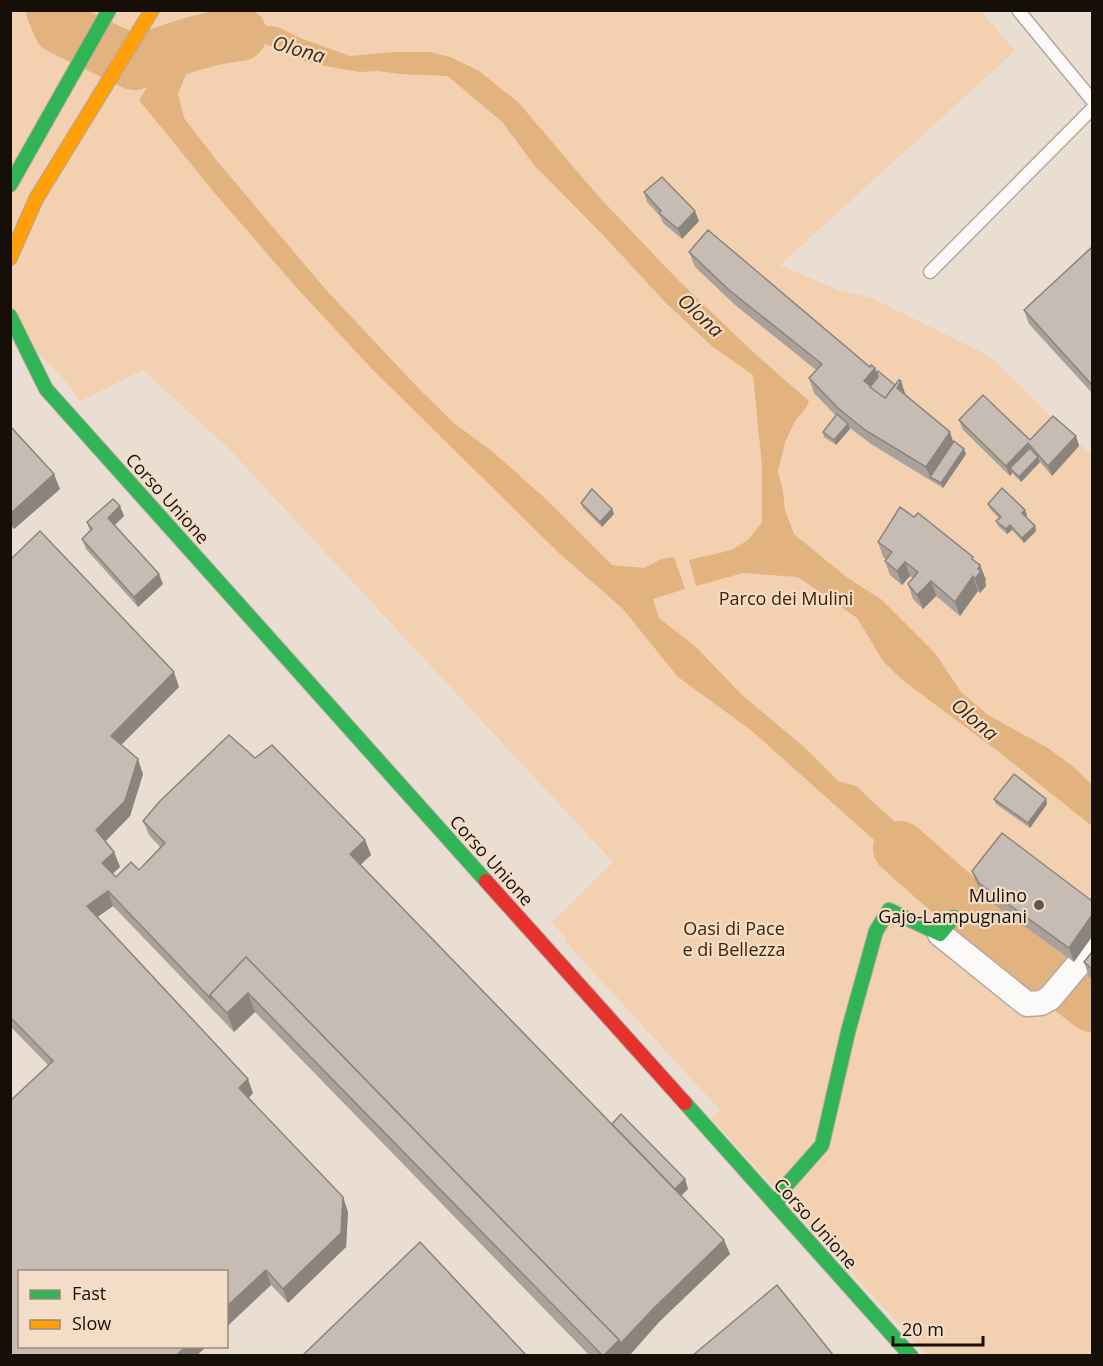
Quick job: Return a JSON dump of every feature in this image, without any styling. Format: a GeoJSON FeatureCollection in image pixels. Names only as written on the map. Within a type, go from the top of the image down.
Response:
{"type":"FeatureCollection","features":[{"type":"Feature","properties":{"kind":"street"},"geometry":{"type":"LineString","coordinates":[[11,184],[109,10]]}},
{"type":"Feature","properties":{"kind":"street"},"geometry":{"type":"LineString","coordinates":[[10,258],[36,199],[152,10]]}},
{"type":"Feature","properties":{"kind":"street","name":"Corso Unione"},"geometry":{"type":"LineString","coordinates":[[10,316],[46,389],[911,1356]]}},
{"type":"Feature","properties":{"kind":"street","name":"Corso Unione"},"geometry":{"type":"LineString","coordinates":[[19,372],[46,389]]}},
{"type":"Feature","properties":{"kind":"street"},"geometry":{"type":"LineString","coordinates":[[776,1205],[784,1188],[822,1145],[848,1032],[876,931],[889,910],[947,926],[1027,1004],[1041,1003],[1050,998],[1092,948]]}},
{"type":"Feature","properties":{"kind":"lane"},"geometry":{"type":"LineString","coordinates":[[1018,10],[1092,100]]}},
{"type":"Feature","properties":{"kind":"lane"},"geometry":{"type":"LineString","coordinates":[[930,272],[1092,109]]}},
{"type":"Feature","properties":{"kind":"green space","name":"Parco dei Mulini"},"geometry":{"type":"Polygon","coordinates":[[[980,10],[1015,51],[780,265],[838,290],[872,298],[989,356],[1092,456],[1092,1355],[927,1355],[711,1118],[720,1110],[564,940],[566,938],[552,922],[613,862],[228,448],[143,370],[80,401],[62,377],[11,326],[10,11],[980,10]]]}},
{"type":"Feature","properties":{"kind":"water"},"geometry":{"type":"Polygon","coordinates":[[[30,11],[84,11],[94,16],[65,59],[39,32],[30,11]]]}},
{"type":"Feature","properties":{"kind":"water"},"geometry":{"type":"Polygon","coordinates":[[[233,23],[278,27],[300,38],[350,56],[430,52],[450,57],[479,71],[518,102],[599,197],[680,282],[753,352],[809,401],[795,421],[785,442],[778,472],[785,510],[794,534],[845,576],[882,600],[935,653],[961,692],[988,715],[1048,748],[1075,768],[1092,785],[1092,826],[999,752],[901,679],[883,661],[857,618],[798,577],[743,573],[696,586],[689,560],[732,550],[748,540],[762,522],[762,466],[753,375],[713,347],[665,302],[534,165],[503,123],[448,76],[378,71],[360,72],[325,66],[304,61],[266,44],[229,46],[214,51],[186,74],[178,94],[184,118],[217,161],[327,291],[455,424],[492,451],[549,502],[612,565],[644,568],[661,559],[674,557],[685,589],[653,599],[659,618],[696,647],[742,695],[804,747],[838,781],[856,786],[898,825],[932,863],[963,888],[949,907],[752,731],[678,677],[622,608],[559,553],[371,368],[296,287],[218,197],[139,100],[164,59],[179,42],[200,30],[233,23]]]}},
{"type":"Feature","properties":{"kind":"water"},"geometry":{"type":"Polygon","coordinates":[[[977,904],[1092,983],[1092,1015],[1057,992],[1033,970],[962,919],[977,904]]]}},
{"type":"Feature","properties":{"kind":"building"},"geometry":{"type":"Polygon","coordinates":[[[662,177],[695,211],[678,229],[659,213],[661,211],[644,192],[662,177]]]}},
{"type":"Feature","properties":{"kind":"building"},"geometry":{"type":"Polygon","coordinates":[[[708,230],[870,367],[871,365],[875,368],[864,381],[885,398],[899,380],[901,381],[897,388],[950,432],[926,467],[865,430],[838,408],[809,378],[822,364],[729,290],[689,252],[708,230]]]}},
{"type":"Feature","properties":{"kind":"building"},"geometry":{"type":"Polygon","coordinates":[[[1092,247],[1092,385],[1024,310],[1092,247]]]}},
{"type":"Feature","properties":{"kind":"building"},"geometry":{"type":"Polygon","coordinates":[[[878,371],[895,385],[885,398],[870,387],[878,377],[878,371]]]}},
{"type":"Feature","properties":{"kind":"building"},"geometry":{"type":"Polygon","coordinates":[[[983,395],[1030,440],[1053,416],[1076,436],[1048,466],[1028,443],[1006,466],[959,420],[983,395]]]}},
{"type":"Feature","properties":{"kind":"building"},"geometry":{"type":"Polygon","coordinates":[[[837,414],[848,424],[834,440],[823,432],[837,414]]]}},
{"type":"Feature","properties":{"kind":"building"},"geometry":{"type":"Polygon","coordinates":[[[10,426],[54,474],[10,514],[10,426]]]}},
{"type":"Feature","properties":{"kind":"building"},"geometry":{"type":"Polygon","coordinates":[[[954,441],[964,449],[941,483],[930,477],[954,441]]]}},
{"type":"Feature","properties":{"kind":"building"},"geometry":{"type":"Polygon","coordinates":[[[1030,448],[1038,457],[1019,477],[1010,468],[1030,448]]]}},
{"type":"Feature","properties":{"kind":"building"},"geometry":{"type":"Polygon","coordinates":[[[1002,488],[1025,510],[1022,513],[1035,526],[1022,538],[1010,525],[1006,529],[996,521],[1001,517],[988,504],[1002,488]]]}},
{"type":"Feature","properties":{"kind":"building"},"geometry":{"type":"Polygon","coordinates":[[[592,489],[612,509],[600,522],[581,503],[592,489]]]}},
{"type":"Feature","properties":{"kind":"building"},"geometry":{"type":"Polygon","coordinates":[[[113,499],[120,506],[108,518],[159,574],[134,597],[82,539],[92,529],[87,522],[113,499]]]}},
{"type":"Feature","properties":{"kind":"building"},"geometry":{"type":"Polygon","coordinates":[[[900,507],[914,517],[918,513],[980,565],[978,569],[981,571],[975,579],[973,576],[955,602],[931,581],[917,595],[908,584],[918,572],[905,562],[897,571],[885,561],[892,552],[878,542],[900,507]]]}},
{"type":"Feature","properties":{"kind":"building"},"geometry":{"type":"Polygon","coordinates":[[[40,531],[174,672],[111,736],[138,759],[125,801],[96,830],[114,852],[102,863],[116,877],[131,862],[139,870],[165,843],[143,821],[160,801],[229,735],[255,758],[272,745],[365,840],[350,854],[724,1240],[620,1344],[619,1340],[246,957],[210,995],[211,999],[108,891],[87,906],[248,1079],[239,1088],[343,1197],[341,1233],[283,1289],[266,1270],[228,1305],[228,1270],[18,1270],[18,1348],[184,1348],[176,1356],[10,1356],[10,1101],[53,1061],[10,1017],[10,560],[40,531]]]}},
{"type":"Feature","properties":{"kind":"building"},"geometry":{"type":"Polygon","coordinates":[[[1014,774],[1046,799],[1028,823],[994,799],[1014,774]]]}},
{"type":"Feature","properties":{"kind":"building","name":"Mulino Gajo-Lampugnani"},"geometry":{"type":"Polygon","coordinates":[[[1002,833],[1092,901],[1092,915],[1069,948],[979,883],[972,871],[1002,833]]]}},
{"type":"Feature","properties":{"kind":"building"},"geometry":{"type":"Polygon","coordinates":[[[1092,952],[1092,969],[1084,962],[1092,952]]]}},
{"type":"Feature","properties":{"kind":"building"},"geometry":{"type":"Polygon","coordinates":[[[246,957],[619,1340],[603,1356],[248,993],[227,1013],[210,995],[246,957]]]}},
{"type":"Feature","properties":{"kind":"building"},"geometry":{"type":"Polygon","coordinates":[[[621,1114],[685,1179],[675,1189],[612,1124],[621,1114]]]}},
{"type":"Feature","properties":{"kind":"building"},"geometry":{"type":"Polygon","coordinates":[[[420,1242],[527,1356],[302,1356],[420,1242]]]}},
{"type":"Feature","properties":{"kind":"building"},"geometry":{"type":"Polygon","coordinates":[[[777,1285],[834,1356],[692,1356],[777,1285]]]}},
{"type":"Feature","properties":{"kind":"waterway","name":"Olona"},"geometry":{"type":"LineString","coordinates":[[53,10],[60,27],[134,63],[199,42],[240,34]]}},
{"type":"Feature","properties":{"kind":"waterway","name":"Olona"},"geometry":{"type":"LineString","coordinates":[[900,848],[984,922],[1092,1005]]}},
{"type":"Feature","properties":{"kind":"traffic: fast"},"geometry":{"type":"LineString","coordinates":[[10,185],[109,10]]}},
{"type":"Feature","properties":{"kind":"traffic: fast"},"geometry":{"type":"LineString","coordinates":[[10,316],[46,389],[486,881]]}},
{"type":"Feature","properties":{"kind":"traffic: fast"},"geometry":{"type":"LineString","coordinates":[[776,1205],[784,1188],[822,1145],[848,1032],[876,931],[889,910],[940,934],[954,917]]}},
{"type":"Feature","properties":{"kind":"traffic: fast"},"geometry":{"type":"LineString","coordinates":[[685,1103],[911,1356]]}},
{"type":"Feature","properties":{"kind":"traffic: slow"},"geometry":{"type":"LineString","coordinates":[[10,258],[36,199],[152,10]]}},
{"type":"Feature","properties":{"kind":"traffic: jam"},"geometry":{"type":"LineString","coordinates":[[486,881],[685,1103]]}},
{"type":"Feature","properties":{"kind":"place","name":"Mulino Gajo-Lampugnani"},"geometry":{"type":"Point","coordinates":[1039,905]}},
{"type":"Feature","properties":{"kind":"park label","name":"Oasi di Pace e di Bellezza"},"geometry":{"type":"Point","coordinates":[734,938]}}]}
